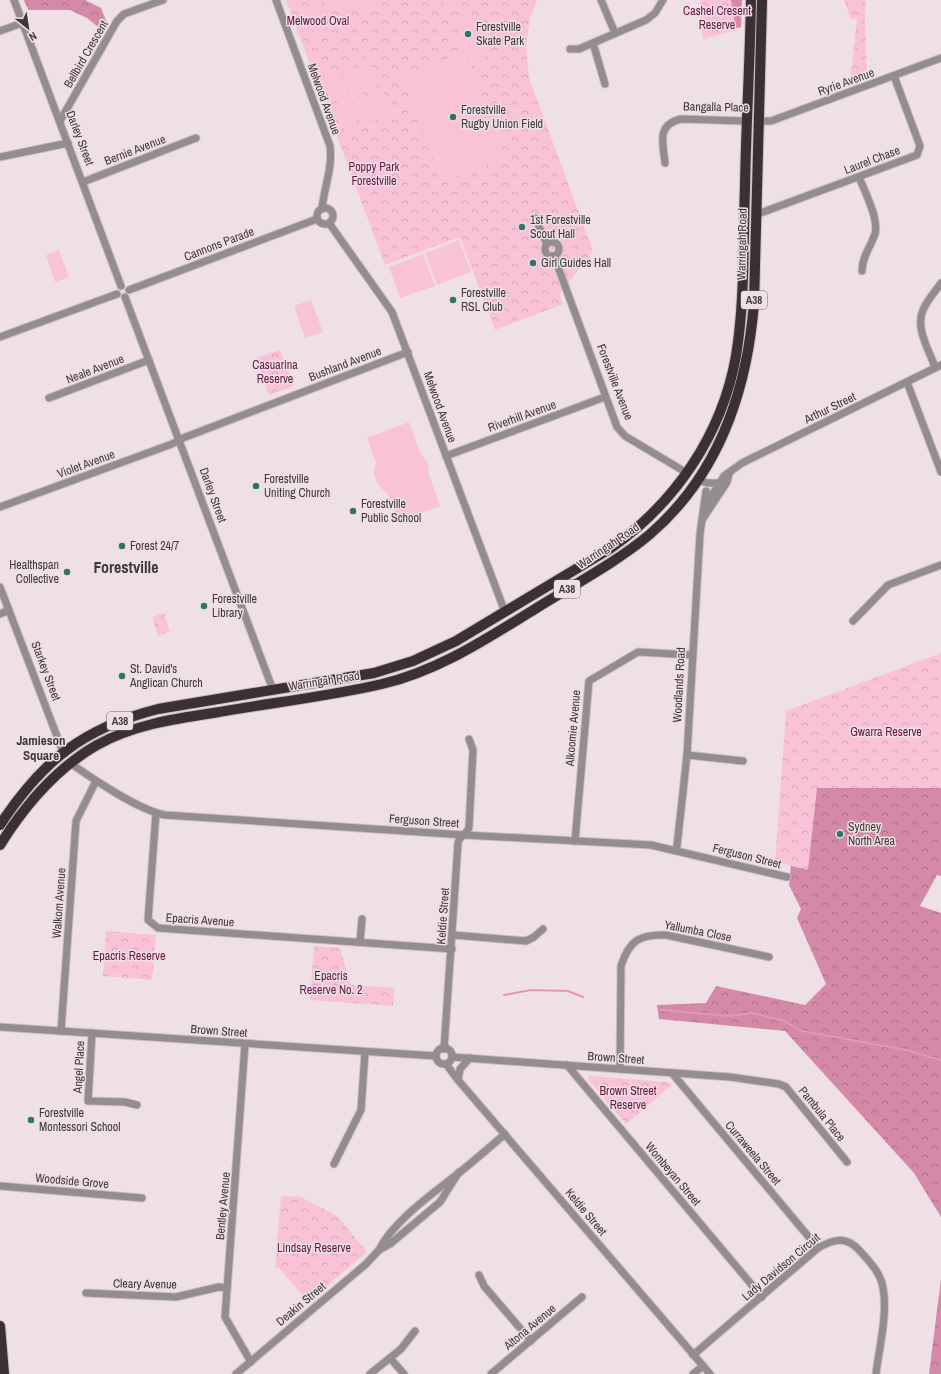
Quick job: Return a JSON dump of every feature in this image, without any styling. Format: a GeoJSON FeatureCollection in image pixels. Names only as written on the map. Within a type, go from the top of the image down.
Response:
{"type":"FeatureCollection","features":[{"type":"Feature","properties":{"kind":"highway","name":"Warringah Road"},"geometry":{"type":"LineString","coordinates":[[0,825],[32,781],[50,763],[63,752],[109,725],[135,715],[158,709],[374,672],[413,661],[456,641],[628,536],[661,507],[688,473],[714,425],[726,395],[736,358],[742,301],[746,121],[751,0]]}},
{"type":"Feature","properties":{"kind":"highway","name":"Warringah Road"},"geometry":{"type":"LineString","coordinates":[[0,845],[18,817],[32,799],[70,763],[111,738],[155,723],[384,683],[425,670],[472,647],[632,548],[664,521],[697,480],[726,428],[736,402],[751,335],[754,303],[755,215],[762,0]]}},
{"type":"Feature","properties":{"kind":"highway","name":"Bangalla Place"},"geometry":{"type":"LineString","coordinates":[[746,121],[758,121]]}},
{"type":"Feature","properties":{"kind":"highway","name":"Forestville Avenue"},"geometry":{"type":"LineString","coordinates":[[688,473],[697,480]]}},
{"type":"Feature","properties":{"kind":"highway","name":"Darley Street"},"geometry":{"type":"LineString","coordinates":[[273,690],[277,702]]}},
{"type":"Feature","properties":{"kind":"highway","name":"Starkey Street"},"geometry":{"type":"LineString","coordinates":[[63,752],[70,763]]}},
{"type":"Feature","properties":{"kind":"highway"},"geometry":{"type":"LineString","coordinates":[[0,1326],[4,1374]]}},
{"type":"Feature","properties":{"kind":"street","name":"Darley Street"},"geometry":{"type":"LineString","coordinates":[[14,0],[121,286]]}},
{"type":"Feature","properties":{"kind":"street","name":"Bellbird Crescent"},"geometry":{"type":"LineString","coordinates":[[60,121],[117,22],[124,14],[163,0]]}},
{"type":"Feature","properties":{"kind":"street","name":"Melwood Avenue"},"geometry":{"type":"LineString","coordinates":[[276,0],[330,146],[331,157],[329,176],[322,209]]}},
{"type":"Feature","properties":{"kind":"street"},"geometry":{"type":"LineString","coordinates":[[601,0],[615,33]]}},
{"type":"Feature","properties":{"kind":"street"},"geometry":{"type":"LineString","coordinates":[[570,50],[579,49],[646,20],[655,13],[664,0]]}},
{"type":"Feature","properties":{"kind":"street"},"geometry":{"type":"LineString","coordinates":[[0,31],[22,23]]}},
{"type":"Feature","properties":{"kind":"street"},"geometry":{"type":"LineString","coordinates":[[593,43],[605,84]]}},
{"type":"Feature","properties":{"kind":"street","name":"Ryrie Avenue"},"geometry":{"type":"LineString","coordinates":[[758,121],[771,122],[941,58]]}},
{"type":"Feature","properties":{"kind":"street","name":"Laurel Chase"},"geometry":{"type":"LineString","coordinates":[[755,215],[917,155],[920,146],[894,76]]}},
{"type":"Feature","properties":{"kind":"street","name":"Bangalla Place"},"geometry":{"type":"LineString","coordinates":[[665,163],[662,136],[664,128],[671,121],[681,119],[746,121]]}},
{"type":"Feature","properties":{"kind":"street","name":"Bernie Avenue"},"geometry":{"type":"LineString","coordinates":[[83,182],[196,138]]}},
{"type":"Feature","properties":{"kind":"street"},"geometry":{"type":"LineString","coordinates":[[0,157],[68,143]]}},
{"type":"Feature","properties":{"kind":"street"},"geometry":{"type":"LineString","coordinates":[[859,177],[874,216],[876,228],[862,261],[862,272]]}},
{"type":"Feature","properties":{"kind":"street"},"geometry":{"type":"LineString","coordinates":[[327,208],[331,211],[332,216],[329,222],[322,224],[317,219],[318,212],[322,209],[327,208]]}},
{"type":"Feature","properties":{"kind":"street","name":"Forestville Avenue"},"geometry":{"type":"LineString","coordinates":[[535,218],[547,244],[545,248],[546,253],[549,256],[554,256],[614,421],[621,432],[688,473]]}},
{"type":"Feature","properties":{"kind":"street","name":"Cannons Parade"},"geometry":{"type":"LineString","coordinates":[[129,290],[317,219]]}},
{"type":"Feature","properties":{"kind":"street","name":"Melwood Avenue"},"geometry":{"type":"LineString","coordinates":[[329,222],[390,307],[505,612]]}},
{"type":"Feature","properties":{"kind":"street"},"geometry":{"type":"LineString","coordinates":[[938,366],[921,327],[920,318],[923,309],[941,284]]}},
{"type":"Feature","properties":{"kind":"street"},"geometry":{"type":"LineString","coordinates":[[121,286],[125,286],[129,290],[129,293],[125,298],[120,297],[117,294],[118,288],[121,286]]}},
{"type":"Feature","properties":{"kind":"street"},"geometry":{"type":"LineString","coordinates":[[0,337],[117,294]]}},
{"type":"Feature","properties":{"kind":"street","name":"Darley Street"},"geometry":{"type":"LineString","coordinates":[[125,298],[273,690]]}},
{"type":"Feature","properties":{"kind":"street","name":"Bushland Avenue"},"geometry":{"type":"LineString","coordinates":[[179,440],[408,352]]}},
{"type":"Feature","properties":{"kind":"street","name":"Neale Avenue"},"geometry":{"type":"LineString","coordinates":[[49,398],[149,360]]}},
{"type":"Feature","properties":{"kind":"street","name":"Arthur Street"},"geometry":{"type":"LineString","coordinates":[[718,483],[724,476],[730,474],[750,459],[938,366]]}},
{"type":"Feature","properties":{"kind":"street"},"geometry":{"type":"LineString","coordinates":[[907,382],[941,472]]}},
{"type":"Feature","properties":{"kind":"street","name":"Riverhill Avenue"},"geometry":{"type":"LineString","coordinates":[[446,456],[605,397]]}},
{"type":"Feature","properties":{"kind":"street","name":"Violet Avenue"},"geometry":{"type":"LineString","coordinates":[[0,507],[132,459],[179,440]]}},
{"type":"Feature","properties":{"kind":"street","name":"Arthur Street"},"geometry":{"type":"LineString","coordinates":[[712,493],[727,482],[730,474]]}},
{"type":"Feature","properties":{"kind":"street"},"geometry":{"type":"LineString","coordinates":[[697,480],[708,483],[718,483]]}},
{"type":"Feature","properties":{"kind":"street"},"geometry":{"type":"LineString","coordinates":[[697,480],[701,488],[712,493]]}},
{"type":"Feature","properties":{"kind":"street","name":"Woodlands Road"},"geometry":{"type":"LineString","coordinates":[[675,850],[677,846],[687,755],[700,534],[703,510],[718,483]]}},
{"type":"Feature","properties":{"kind":"street","name":"Woodlands Road"},"geometry":{"type":"LineString","coordinates":[[702,520],[712,493]]}},
{"type":"Feature","properties":{"kind":"street"},"geometry":{"type":"LineString","coordinates":[[853,621],[888,585],[941,565]]}},
{"type":"Feature","properties":{"kind":"street","name":"Starkey Street"},"geometry":{"type":"LineString","coordinates":[[0,587],[63,752]]}},
{"type":"Feature","properties":{"kind":"street"},"geometry":{"type":"LineString","coordinates":[[0,614],[9,610]]}},
{"type":"Feature","properties":{"kind":"street","name":"Alkoomie Avenue"},"geometry":{"type":"LineString","coordinates":[[575,841],[589,681],[638,652],[692,655]]}},
{"type":"Feature","properties":{"kind":"street","name":"Keldie Street"},"geometry":{"type":"LineString","coordinates":[[444,1049],[452,949],[458,843],[469,827],[473,750],[469,739]]}},
{"type":"Feature","properties":{"kind":"street"},"geometry":{"type":"LineString","coordinates":[[687,755],[743,761]]}},
{"type":"Feature","properties":{"kind":"street","name":"Ferguson Street"},"geometry":{"type":"LineString","coordinates":[[70,763],[96,781],[156,813],[464,835],[651,845],[787,877]]}},
{"type":"Feature","properties":{"kind":"street","name":"Walkom Avenue"},"geometry":{"type":"LineString","coordinates":[[61,1031],[76,821],[96,781]]}},
{"type":"Feature","properties":{"kind":"street","name":"Epacris Avenue"},"geometry":{"type":"LineString","coordinates":[[156,813],[148,920],[158,928],[452,949]]}},
{"type":"Feature","properties":{"kind":"street"},"geometry":{"type":"LineString","coordinates":[[360,942],[362,920]]}},
{"type":"Feature","properties":{"kind":"street"},"geometry":{"type":"LineString","coordinates":[[453,934],[526,941],[534,937],[543,929]]}},
{"type":"Feature","properties":{"kind":"street","name":"Yallumba Close"},"geometry":{"type":"LineString","coordinates":[[620,1069],[621,966],[626,951],[635,941],[651,934],[666,935],[769,957]]}},
{"type":"Feature","properties":{"kind":"street","name":"Brown Street"},"geometry":{"type":"LineString","coordinates":[[0,1027],[436,1056]]}},
{"type":"Feature","properties":{"kind":"street","name":"Angel Place"},"geometry":{"type":"LineString","coordinates":[[92,1033],[88,1101],[125,1102],[137,1105]]}},
{"type":"Feature","properties":{"kind":"street","name":"Bentley Avenue"},"geometry":{"type":"LineString","coordinates":[[245,1044],[224,1317],[251,1362]]}},
{"type":"Feature","properties":{"kind":"street"},"geometry":{"type":"LineString","coordinates":[[444,1049],[450,1052],[452,1057],[446,1064],[440,1063],[436,1056],[439,1050],[444,1049]]}},
{"type":"Feature","properties":{"kind":"street"},"geometry":{"type":"LineString","coordinates":[[334,1164],[361,1110],[365,1052]]}},
{"type":"Feature","properties":{"kind":"street","name":"Brown Street"},"geometry":{"type":"LineString","coordinates":[[452,1057],[730,1077],[779,1084]]}},
{"type":"Feature","properties":{"kind":"street"},"geometry":{"type":"LineString","coordinates":[[458,1080],[460,1069],[470,1058]]}},
{"type":"Feature","properties":{"kind":"street","name":"Keldie Street"},"geometry":{"type":"LineString","coordinates":[[446,1064],[458,1080],[710,1374]]}},
{"type":"Feature","properties":{"kind":"street","name":"Wombeyan Street"},"geometry":{"type":"LineString","coordinates":[[567,1065],[762,1297]]}},
{"type":"Feature","properties":{"kind":"street","name":"Curraweela Street"},"geometry":{"type":"LineString","coordinates":[[672,1073],[818,1248]]}},
{"type":"Feature","properties":{"kind":"street","name":"Pambula Place"},"geometry":{"type":"LineString","coordinates":[[779,1084],[786,1087],[847,1162]]}},
{"type":"Feature","properties":{"kind":"street","name":"Deakin Street"},"geometry":{"type":"LineString","coordinates":[[236,1374],[366,1264],[379,1250],[384,1240],[394,1228],[445,1182],[504,1134]]}},
{"type":"Feature","properties":{"kind":"street","name":"Deakin Street"},"geometry":{"type":"LineString","coordinates":[[379,1250],[390,1244],[440,1202],[459,1172]]}},
{"type":"Feature","properties":{"kind":"street","name":"Woodside Grove"},"geometry":{"type":"LineString","coordinates":[[0,1186],[142,1198]]}},
{"type":"Feature","properties":{"kind":"street","name":"Lady Davidson Circuit"},"geometry":{"type":"LineString","coordinates":[[693,1355],[818,1248],[831,1240],[844,1240],[854,1244],[876,1271],[883,1288],[884,1309],[876,1374]]}},
{"type":"Feature","properties":{"kind":"street"},"geometry":{"type":"LineString","coordinates":[[479,1275],[484,1286],[531,1341]]}},
{"type":"Feature","properties":{"kind":"street","name":"Cleary Avenue"},"geometry":{"type":"LineString","coordinates":[[86,1293],[176,1297],[219,1287],[227,1288]]}},
{"type":"Feature","properties":{"kind":"street","name":"Altona Avenue"},"geometry":{"type":"LineString","coordinates":[[492,1374],[582,1297]]}},
{"type":"Feature","properties":{"kind":"street"},"geometry":{"type":"LineString","coordinates":[[370,1374],[401,1349],[416,1331]]}},
{"type":"Feature","properties":{"kind":"street"},"geometry":{"type":"LineString","coordinates":[[390,1358],[404,1374]]}},
{"type":"Feature","properties":{"kind":"street"},"geometry":{"type":"LineString","coordinates":[[694,1374],[703,1366]]}},
{"type":"Feature","properties":{"kind":"green space"},"geometry":{"type":"Polygon","coordinates":[[[24,0],[85,0],[101,8],[107,23],[103,31],[87,18],[70,10],[28,10],[24,0]]]}},
{"type":"Feature","properties":{"kind":"green space"},"geometry":{"type":"Polygon","coordinates":[[[286,0],[537,0],[530,19],[526,46],[529,78],[593,251],[559,295],[563,304],[495,330],[460,237],[385,265],[286,0]]]}},
{"type":"Feature","properties":{"kind":"green space"},"geometry":{"type":"Polygon","coordinates":[[[320,0],[383,0],[368,8],[342,11],[334,9],[320,0]]]}},
{"type":"Feature","properties":{"kind":"green space"},"geometry":{"type":"Polygon","coordinates":[[[442,0],[470,0],[445,9],[442,0]]]}},
{"type":"Feature","properties":{"kind":"green space","name":"Cashel Cresent Reserve"},"geometry":{"type":"Polygon","coordinates":[[[701,0],[731,0],[736,30],[703,39],[699,9],[701,0]]]}},
{"type":"Feature","properties":{"kind":"green space","name":"Cashel Cresent Reserve"},"geometry":{"type":"Polygon","coordinates":[[[702,0],[742,0],[741,27],[705,37],[702,0]]]}},
{"type":"Feature","properties":{"kind":"green space"},"geometry":{"type":"Polygon","coordinates":[[[844,0],[866,0],[867,75],[850,82],[857,18],[851,20],[844,0]]]}},
{"type":"Feature","properties":{"kind":"green space","name":"Melwood Oval"},"geometry":{"type":"Polygon","coordinates":[[[320,8],[329,32],[315,37],[307,13],[320,8]]]}},
{"type":"Feature","properties":{"kind":"green space"},"geometry":{"type":"Polygon","coordinates":[[[471,19],[489,70],[477,74],[469,47],[464,48],[456,24],[471,19]]]}},
{"type":"Feature","properties":{"kind":"green space","name":"Forestville Rugby Union Field"},"geometry":{"type":"Polygon","coordinates":[[[465,52],[505,159],[442,182],[402,75],[465,52]]]}},
{"type":"Feature","properties":{"kind":"green space"},"geometry":{"type":"Polygon","coordinates":[[[369,56],[380,84],[366,89],[355,61],[369,56]]]}},
{"type":"Feature","properties":{"kind":"green space"},"geometry":{"type":"Polygon","coordinates":[[[353,62],[364,90],[350,95],[339,67],[353,62]]]}},
{"type":"Feature","properties":{"kind":"green space"},"geometry":{"type":"Polygon","coordinates":[[[337,68],[348,96],[334,101],[323,73],[337,68]]]}},
{"type":"Feature","properties":{"kind":"green space"},"geometry":{"type":"Polygon","coordinates":[[[381,87],[391,115],[377,120],[367,92],[381,87]]]}},
{"type":"Feature","properties":{"kind":"green space"},"geometry":{"type":"Polygon","coordinates":[[[365,93],[375,121],[361,126],[351,98],[365,93]]]}},
{"type":"Feature","properties":{"kind":"green space"},"geometry":{"type":"Polygon","coordinates":[[[349,99],[359,127],[345,132],[335,104],[349,99]]]}},
{"type":"Feature","properties":{"kind":"green space"},"geometry":{"type":"Polygon","coordinates":[[[459,240],[471,272],[437,285],[425,253],[459,240]]]}},
{"type":"Feature","properties":{"kind":"green space"},"geometry":{"type":"Polygon","coordinates":[[[59,250],[69,277],[55,282],[46,255],[59,250]]]}},
{"type":"Feature","properties":{"kind":"green space"},"geometry":{"type":"Polygon","coordinates":[[[423,254],[435,286],[400,298],[389,267],[423,254]]]}},
{"type":"Feature","properties":{"kind":"green space"},"geometry":{"type":"Polygon","coordinates":[[[311,300],[323,332],[305,338],[294,306],[311,300]]]}},
{"type":"Feature","properties":{"kind":"green space","name":"Casuarina Reserve"},"geometry":{"type":"Polygon","coordinates":[[[280,350],[294,386],[269,395],[256,358],[280,350]]]}},
{"type":"Feature","properties":{"kind":"green space"},"geometry":{"type":"Polygon","coordinates":[[[409,422],[420,452],[428,464],[429,475],[440,506],[398,521],[388,495],[377,483],[374,473],[376,463],[367,438],[409,422]]]}},
{"type":"Feature","properties":{"kind":"green space"},"geometry":{"type":"Polygon","coordinates":[[[164,613],[170,631],[158,636],[152,617],[164,613]]]}},
{"type":"Feature","properties":{"kind":"green space","name":"Gwarra Reserve"},"geometry":{"type":"Polygon","coordinates":[[[941,653],[941,788],[817,788],[808,870],[775,862],[786,711],[941,653]]]}},
{"type":"Feature","properties":{"kind":"green space"},"geometry":{"type":"Polygon","coordinates":[[[941,674],[941,876],[937,875],[920,906],[941,913],[941,1217],[914,1173],[785,1031],[659,1019],[657,1005],[706,1003],[716,986],[805,1005],[826,984],[797,918],[801,909],[789,885],[801,755],[941,674]]]}},
{"type":"Feature","properties":{"kind":"green space","name":"Epacris Reserve"},"geometry":{"type":"Polygon","coordinates":[[[106,931],[156,935],[152,980],[103,976],[106,931]]]}},
{"type":"Feature","properties":{"kind":"green space","name":"Epacris Reserve No. 2"},"geometry":{"type":"Polygon","coordinates":[[[314,946],[340,948],[351,985],[394,988],[393,1006],[310,1000],[314,946]]]}},
{"type":"Feature","properties":{"kind":"green space","name":"Brown Street Reserve"},"geometry":{"type":"Polygon","coordinates":[[[589,1076],[666,1082],[672,1085],[626,1124],[588,1079],[589,1076]]]}},
{"type":"Feature","properties":{"kind":"green space","name":"Lindsay Reserve"},"geometry":{"type":"Polygon","coordinates":[[[297,1195],[337,1216],[367,1252],[308,1302],[278,1267],[275,1269],[281,1196],[297,1197],[297,1195]]]}},
{"type":"Feature","properties":{"kind":"green space"},"geometry":{"type":"Polygon","coordinates":[[[941,1279],[941,1374],[929,1374],[941,1279]]]}},
{"type":"Feature","properties":{"kind":"waterway"},"geometry":{"type":"LineString","coordinates":[[504,995],[531,990],[568,991],[583,997]]}},
{"type":"Feature","properties":{"kind":"waterway"},"geometry":{"type":"LineString","coordinates":[[661,1010],[729,1016],[752,1013],[784,1021],[802,1031],[906,1050],[941,1060]]}},
{"type":"Feature","properties":{"kind":"place","name":"Forestville Skate Park"},"geometry":{"type":"Point","coordinates":[468,34]}},
{"type":"Feature","properties":{"kind":"place","name":"Forestville Rugby Union Field"},"geometry":{"type":"Point","coordinates":[453,117]}},
{"type":"Feature","properties":{"kind":"place","name":"1st Forestville Scout Hall"},"geometry":{"type":"Point","coordinates":[522,227]}},
{"type":"Feature","properties":{"kind":"place","name":"Girl Guides Hall"},"geometry":{"type":"Point","coordinates":[533,263]}},
{"type":"Feature","properties":{"kind":"place","name":"Forestville RSL Club"},"geometry":{"type":"Point","coordinates":[453,300]}},
{"type":"Feature","properties":{"kind":"place","name":"Forestville Uniting Church"},"geometry":{"type":"Point","coordinates":[256,486]}},
{"type":"Feature","properties":{"kind":"place","name":"Forestville Public School"},"geometry":{"type":"Point","coordinates":[353,511]}},
{"type":"Feature","properties":{"kind":"place","name":"Forest 24/7"},"geometry":{"type":"Point","coordinates":[122,546]}},
{"type":"Feature","properties":{"kind":"place","name":"Healthspan Collective"},"geometry":{"type":"Point","coordinates":[67,572]}},
{"type":"Feature","properties":{"kind":"place","name":"Forestville Library"},"geometry":{"type":"Point","coordinates":[204,606]}},
{"type":"Feature","properties":{"kind":"place","name":"St. David's Anglican Church"},"geometry":{"type":"Point","coordinates":[122,676]}},
{"type":"Feature","properties":{"kind":"place","name":"Sydney North Area"},"geometry":{"type":"Point","coordinates":[840,834]}},
{"type":"Feature","properties":{"kind":"place","name":"Forestville Montessori School"},"geometry":{"type":"Point","coordinates":[31,1120]}},
{"type":"Feature","properties":{"kind":"district","name":"Forestville"},"geometry":{"type":"Point","coordinates":[126,567]}},
{"type":"Feature","properties":{"kind":"district","name":"Jamieson Square"},"geometry":{"type":"Point","coordinates":[41,748]}},
{"type":"Feature","properties":{"kind":"park label","name":"Poppy Park Forestville"},"geometry":{"type":"Point","coordinates":[374,174]}}]}
